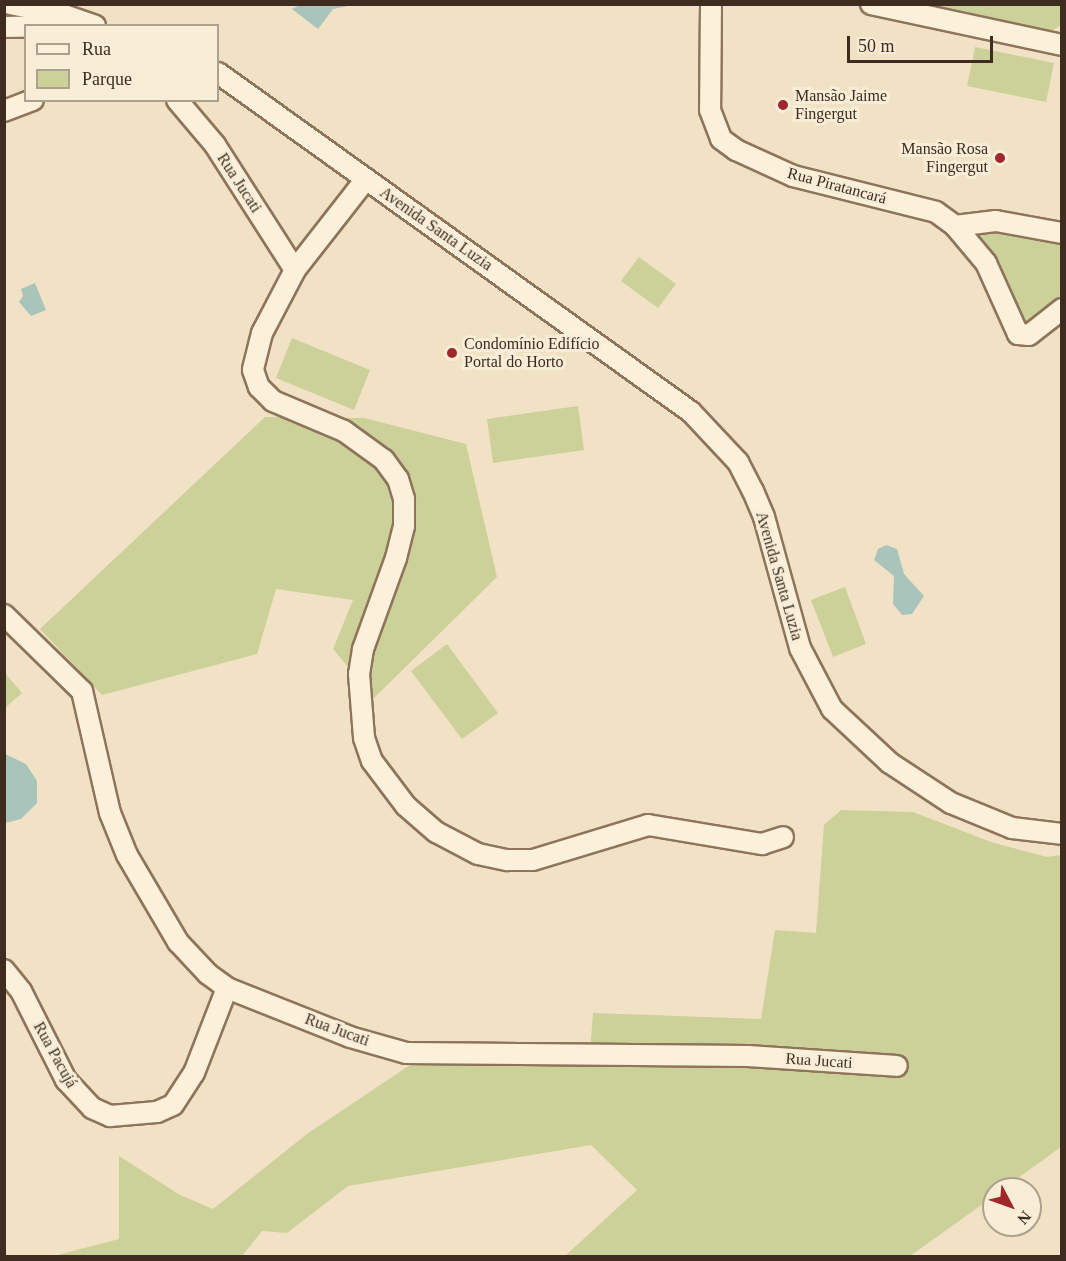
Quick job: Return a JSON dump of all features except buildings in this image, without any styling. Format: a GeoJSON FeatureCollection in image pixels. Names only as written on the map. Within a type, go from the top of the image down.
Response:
{"type":"FeatureCollection","features":[{"type":"Feature","properties":{"kind":"street"},"geometry":{"type":"LineString","coordinates":[[10,4],[61,14],[89,24]]}},
{"type":"Feature","properties":{"kind":"street","name":"Rua Piratancará"},"geometry":{"type":"LineString","coordinates":[[711,4],[710,110],[721,139],[736,150],[793,176],[936,212],[955,225],[986,263],[1018,334],[1029,335],[1062,309]]}},
{"type":"Feature","properties":{"kind":"street"},"geometry":{"type":"LineString","coordinates":[[871,4],[1060,43]]}},
{"type":"Feature","properties":{"kind":"street"},"geometry":{"type":"LineString","coordinates":[[4,27],[24,27]]}},
{"type":"Feature","properties":{"kind":"street","name":"Avenida Santa Luzia"},"geometry":{"type":"LineString","coordinates":[[219,74],[664,390],[717,437],[738,462],[764,517],[800,648],[814,679],[832,709],[861,739],[924,787],[982,818],[1012,828],[1062,834]]}},
{"type":"Feature","properties":{"kind":"street"},"geometry":{"type":"LineString","coordinates":[[4,111],[28,102]]}},
{"type":"Feature","properties":{"kind":"street","name":"Rua Jucati"},"geometry":{"type":"LineString","coordinates":[[179,102],[215,145],[295,270]]}},
{"type":"Feature","properties":{"kind":"street"},"geometry":{"type":"LineString","coordinates":[[366,179],[295,270],[262,333],[253,370],[259,387],[273,401],[364,444],[398,479],[404,499],[404,526],[363,649],[359,674],[364,738],[372,761],[406,806],[455,844],[507,860],[533,860],[648,825],[762,844],[783,837]]}},
{"type":"Feature","properties":{"kind":"street"},"geometry":{"type":"LineString","coordinates":[[955,225],[996,221],[1062,233]]}},
{"type":"Feature","properties":{"kind":"street","name":"Rua Jucati"},"geometry":{"type":"LineString","coordinates":[[4,615],[82,691],[110,813],[127,855],[178,942],[208,974],[228,988],[350,1037],[406,1053],[748,1056],[897,1066]]}},
{"type":"Feature","properties":{"kind":"street","name":"Rua Pacujá"},"geometry":{"type":"LineString","coordinates":[[4,970],[21,991],[66,1080],[92,1108],[110,1116],[157,1112],[173,1105],[194,1073],[228,988]]}},
{"type":"Feature","properties":{"kind":"green space"},"geometry":{"type":"Polygon","coordinates":[[[950,4],[1061,5],[1061,25],[1052,31],[1030,32],[933,9],[950,4]]]}},
{"type":"Feature","properties":{"kind":"green space"},"geometry":{"type":"Polygon","coordinates":[[[975,47],[1054,63],[1046,102],[967,86],[975,47]]]}},
{"type":"Feature","properties":{"kind":"green space"},"geometry":{"type":"Polygon","coordinates":[[[973,234],[1037,234],[1061,238],[1061,293],[1053,307],[1021,328],[973,234]]]}},
{"type":"Feature","properties":{"kind":"green space"},"geometry":{"type":"Polygon","coordinates":[[[639,257],[676,284],[658,308],[621,281],[639,257]]]}},
{"type":"Feature","properties":{"kind":"green space"},"geometry":{"type":"Polygon","coordinates":[[[292,338],[370,370],[354,410],[276,378],[292,338]]]}},
{"type":"Feature","properties":{"kind":"green space"},"geometry":{"type":"Polygon","coordinates":[[[578,406],[584,450],[493,463],[487,419],[578,406]]]}},
{"type":"Feature","properties":{"kind":"green space"},"geometry":{"type":"Polygon","coordinates":[[[265,417],[364,418],[466,444],[497,577],[374,698],[333,649],[353,600],[276,589],[257,654],[102,695],[40,629],[265,417]]]}},
{"type":"Feature","properties":{"kind":"green space"},"geometry":{"type":"Polygon","coordinates":[[[845,587],[866,644],[833,657],[811,600],[845,587]]]}},
{"type":"Feature","properties":{"kind":"green space"},"geometry":{"type":"Polygon","coordinates":[[[447,644],[498,713],[462,739],[411,671],[447,644]]]}},
{"type":"Feature","properties":{"kind":"green space"},"geometry":{"type":"Polygon","coordinates":[[[5,673],[22,693],[4,708],[5,673]]]}},
{"type":"Feature","properties":{"kind":"green space"},"geometry":{"type":"Polygon","coordinates":[[[841,810],[913,812],[991,842],[1047,857],[1061,855],[1061,1147],[1020,1177],[982,1177],[982,1205],[910,1256],[565,1256],[637,1190],[591,1145],[348,1186],[287,1233],[262,1231],[242,1256],[54,1256],[119,1239],[119,1156],[180,1195],[213,1209],[307,1134],[410,1065],[589,1066],[593,1013],[761,1019],[775,930],[816,933],[824,825],[841,810]]]}},
{"type":"Feature","properties":{"kind":"water"},"geometry":{"type":"Polygon","coordinates":[[[302,4],[353,5],[333,9],[318,29],[292,9],[302,4]]]}},
{"type":"Feature","properties":{"kind":"water"},"geometry":{"type":"Polygon","coordinates":[[[35,283],[46,310],[31,316],[19,302],[23,296],[21,289],[35,283]]]}},
{"type":"Feature","properties":{"kind":"water"},"geometry":{"type":"Polygon","coordinates":[[[886,545],[897,549],[904,574],[924,596],[912,614],[902,615],[893,604],[894,576],[874,560],[878,549],[886,545]]]}},
{"type":"Feature","properties":{"kind":"water"},"geometry":{"type":"Polygon","coordinates":[[[5,754],[26,764],[37,781],[37,803],[21,819],[5,823],[5,754]]]}},
{"type":"Feature","properties":{"kind":"place","name":"Mansão Jaime Fingergut"},"geometry":{"type":"Point","coordinates":[783,105]}},
{"type":"Feature","properties":{"kind":"place","name":"Mansão Rosa Fingergut"},"geometry":{"type":"Point","coordinates":[1000,158]}},
{"type":"Feature","properties":{"kind":"place","name":"Condomínio Edifício Portal do Horto"},"geometry":{"type":"Point","coordinates":[452,353]}}]}
